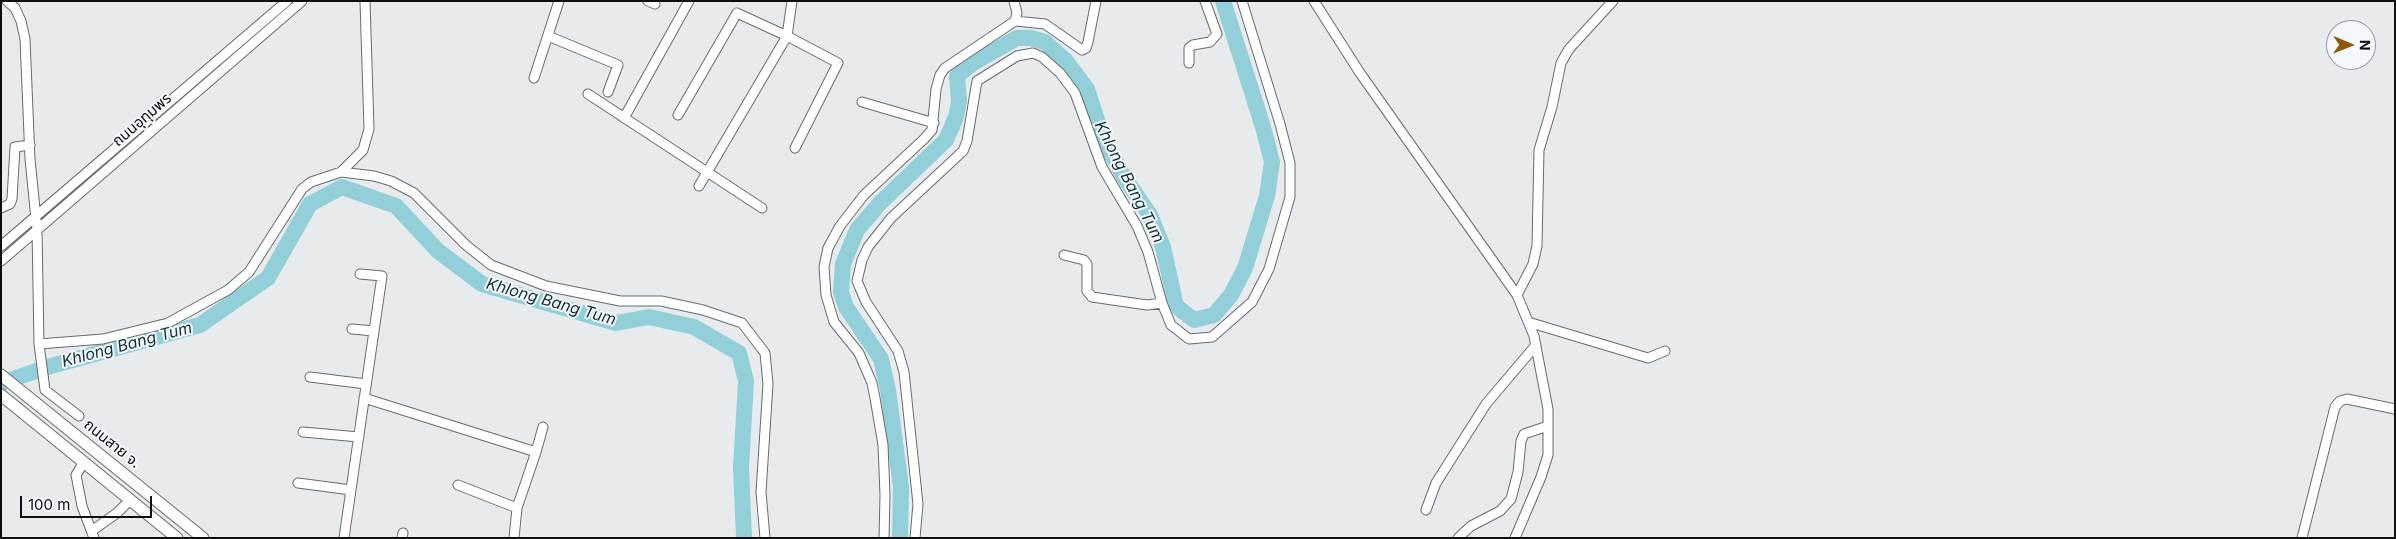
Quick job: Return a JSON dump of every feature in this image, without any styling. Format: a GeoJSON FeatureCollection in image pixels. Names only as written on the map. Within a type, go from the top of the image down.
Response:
{"type":"FeatureCollection","features":[{"type":"Feature","properties":{"kind":"main road","name":"ถนนสาย จ."},"geometry":{"type":"LineString","coordinates":[[1,374],[203,538]]}},
{"type":"Feature","properties":{"kind":"main road"},"geometry":{"type":"LineString","coordinates":[[1,395],[177,538]]}},
{"type":"Feature","properties":{"kind":"street"},"geometry":{"type":"LineString","coordinates":[[7,1],[15,8],[21,21],[25,39],[30,145],[37,229],[39,344],[45,390],[79,416]]}},
{"type":"Feature","properties":{"kind":"street","name":"ถนนอุทุมพร"},"geometry":{"type":"LineString","coordinates":[[1,246],[287,1]]}},
{"type":"Feature","properties":{"kind":"street","name":"ถนนอุทุมพร"},"geometry":{"type":"LineString","coordinates":[[1,261],[302,1]]}},
{"type":"Feature","properties":{"kind":"street"},"geometry":{"type":"LineString","coordinates":[[341,172],[363,150],[369,129],[365,1]]}},
{"type":"Feature","properties":{"kind":"street"},"geometry":{"type":"LineString","coordinates":[[534,78],[559,1]]}},
{"type":"Feature","properties":{"kind":"street"},"geometry":{"type":"LineString","coordinates":[[624,118],[689,1]]}},
{"type":"Feature","properties":{"kind":"street"},"geometry":{"type":"LineString","coordinates":[[699,186],[787,36],[792,1]]}},
{"type":"Feature","properties":{"kind":"street"},"geometry":{"type":"LineString","coordinates":[[1014,1],[1017,13],[1015,21]]}},
{"type":"Feature","properties":{"kind":"street"},"geometry":{"type":"LineString","coordinates":[[884,538],[883,445],[872,383],[859,353],[834,322],[826,295],[824,267],[828,248],[840,226],[864,195],[924,139],[934,123],[936,89],[945,68],[1015,21],[1045,24],[1082,50],[1086,48],[1088,42],[1096,1]]}},
{"type":"Feature","properties":{"kind":"street"},"geometry":{"type":"LineString","coordinates":[[1189,63],[1189,48],[1193,45],[1210,42],[1216,34],[1205,1]]}},
{"type":"Feature","properties":{"kind":"street"},"geometry":{"type":"LineString","coordinates":[[915,538],[918,504],[904,372],[898,351],[866,302],[857,282],[858,271],[868,247],[879,231],[963,151],[967,141],[977,81],[1017,56],[1033,53],[1042,57],[1068,82],[1081,108],[1102,167],[1137,226],[1171,325],[1189,339],[1212,337],[1252,302],[1269,269],[1290,197],[1290,163],[1242,1]]}},
{"type":"Feature","properties":{"kind":"street"},"geometry":{"type":"LineString","coordinates":[[1314,1],[1360,73],[1517,296],[1528,322],[1536,345],[1548,409],[1548,455],[1542,477],[1515,538]]}},
{"type":"Feature","properties":{"kind":"street"},"geometry":{"type":"LineString","coordinates":[[1517,296],[1533,264],[1536,246],[1539,150],[1552,107],[1562,63],[1569,50],[1612,1]]}},
{"type":"Feature","properties":{"kind":"street"},"geometry":{"type":"LineString","coordinates":[[678,115],[737,13],[787,36],[838,63],[795,148]]}},
{"type":"Feature","properties":{"kind":"street"},"geometry":{"type":"LineString","coordinates":[[548,36],[618,65],[608,92]]}},
{"type":"Feature","properties":{"kind":"street"},"geometry":{"type":"LineString","coordinates":[[588,94],[762,208]]}},
{"type":"Feature","properties":{"kind":"street"},"geometry":{"type":"LineString","coordinates":[[862,102],[934,123]]}},
{"type":"Feature","properties":{"kind":"street"},"geometry":{"type":"LineString","coordinates":[[1,208],[10,204],[12,199],[15,147],[30,145]]}},
{"type":"Feature","properties":{"kind":"street"},"geometry":{"type":"LineString","coordinates":[[39,344],[104,339],[168,323],[228,290],[249,272],[302,189],[323,176],[341,172],[391,181],[414,194],[466,246],[491,265],[546,286],[620,302],[661,301],[703,310],[742,323],[765,353],[768,384],[761,492],[765,538]]}},
{"type":"Feature","properties":{"kind":"street"},"geometry":{"type":"LineString","coordinates":[[1064,256],[1084,260],[1087,264],[1088,291],[1092,297],[1147,305],[1162,303]]}},
{"type":"Feature","properties":{"kind":"street"},"geometry":{"type":"LineString","coordinates":[[344,538],[382,276],[360,274]]}},
{"type":"Feature","properties":{"kind":"street"},"geometry":{"type":"LineString","coordinates":[[1528,322],[1648,358],[1665,352]]}},
{"type":"Feature","properties":{"kind":"street"},"geometry":{"type":"LineString","coordinates":[[352,329],[374,331]]}},
{"type":"Feature","properties":{"kind":"street"},"geometry":{"type":"LineString","coordinates":[[1426,510],[1436,483],[1486,404],[1536,345]]}},
{"type":"Feature","properties":{"kind":"street"},"geometry":{"type":"LineString","coordinates":[[310,378],[366,384]]}},
{"type":"Feature","properties":{"kind":"street"},"geometry":{"type":"LineString","coordinates":[[364,398],[536,452]]}},
{"type":"Feature","properties":{"kind":"street"},"geometry":{"type":"LineString","coordinates":[[2302,538],[2335,407],[2340,401],[2347,399],[2395,408]]}},
{"type":"Feature","properties":{"kind":"street"},"geometry":{"type":"LineString","coordinates":[[1458,538],[1471,526],[1500,511],[1511,499],[1518,472],[1521,442],[1524,434],[1548,426]]}},
{"type":"Feature","properties":{"kind":"street"},"geometry":{"type":"LineString","coordinates":[[514,538],[517,508],[543,427]]}},
{"type":"Feature","properties":{"kind":"street"},"geometry":{"type":"LineString","coordinates":[[303,432],[359,437]]}},
{"type":"Feature","properties":{"kind":"street"},"geometry":{"type":"LineString","coordinates":[[84,462],[76,475],[82,506],[93,534],[117,514],[130,500]]}},
{"type":"Feature","properties":{"kind":"street"},"geometry":{"type":"LineString","coordinates":[[298,483],[351,490]]}},
{"type":"Feature","properties":{"kind":"street"},"geometry":{"type":"LineString","coordinates":[[458,485],[517,508]]}},
{"type":"Feature","properties":{"kind":"waterway","name":"Khlong Bang Tum"},"geometry":{"type":"LineString","coordinates":[[900,538],[901,487],[888,390],[881,359],[846,307],[841,292],[843,264],[857,230],[880,203],[946,140],[956,117],[959,101],[957,76],[973,63],[1017,38],[1031,38],[1045,42],[1066,61],[1087,89],[1103,138],[1124,177],[1150,215],[1163,247],[1176,306],[1194,320],[1214,315],[1231,295],[1245,268],[1267,196],[1272,162],[1263,127],[1223,1]]}},
{"type":"Feature","properties":{"kind":"waterway","name":"Khlong Bang Tum"},"geometry":{"type":"LineString","coordinates":[[1,383],[51,366],[200,325],[268,278],[310,204],[342,187],[396,206],[438,251],[482,284],[616,323],[649,317],[694,327],[739,353],[746,381],[741,468],[744,538]]}}]}
